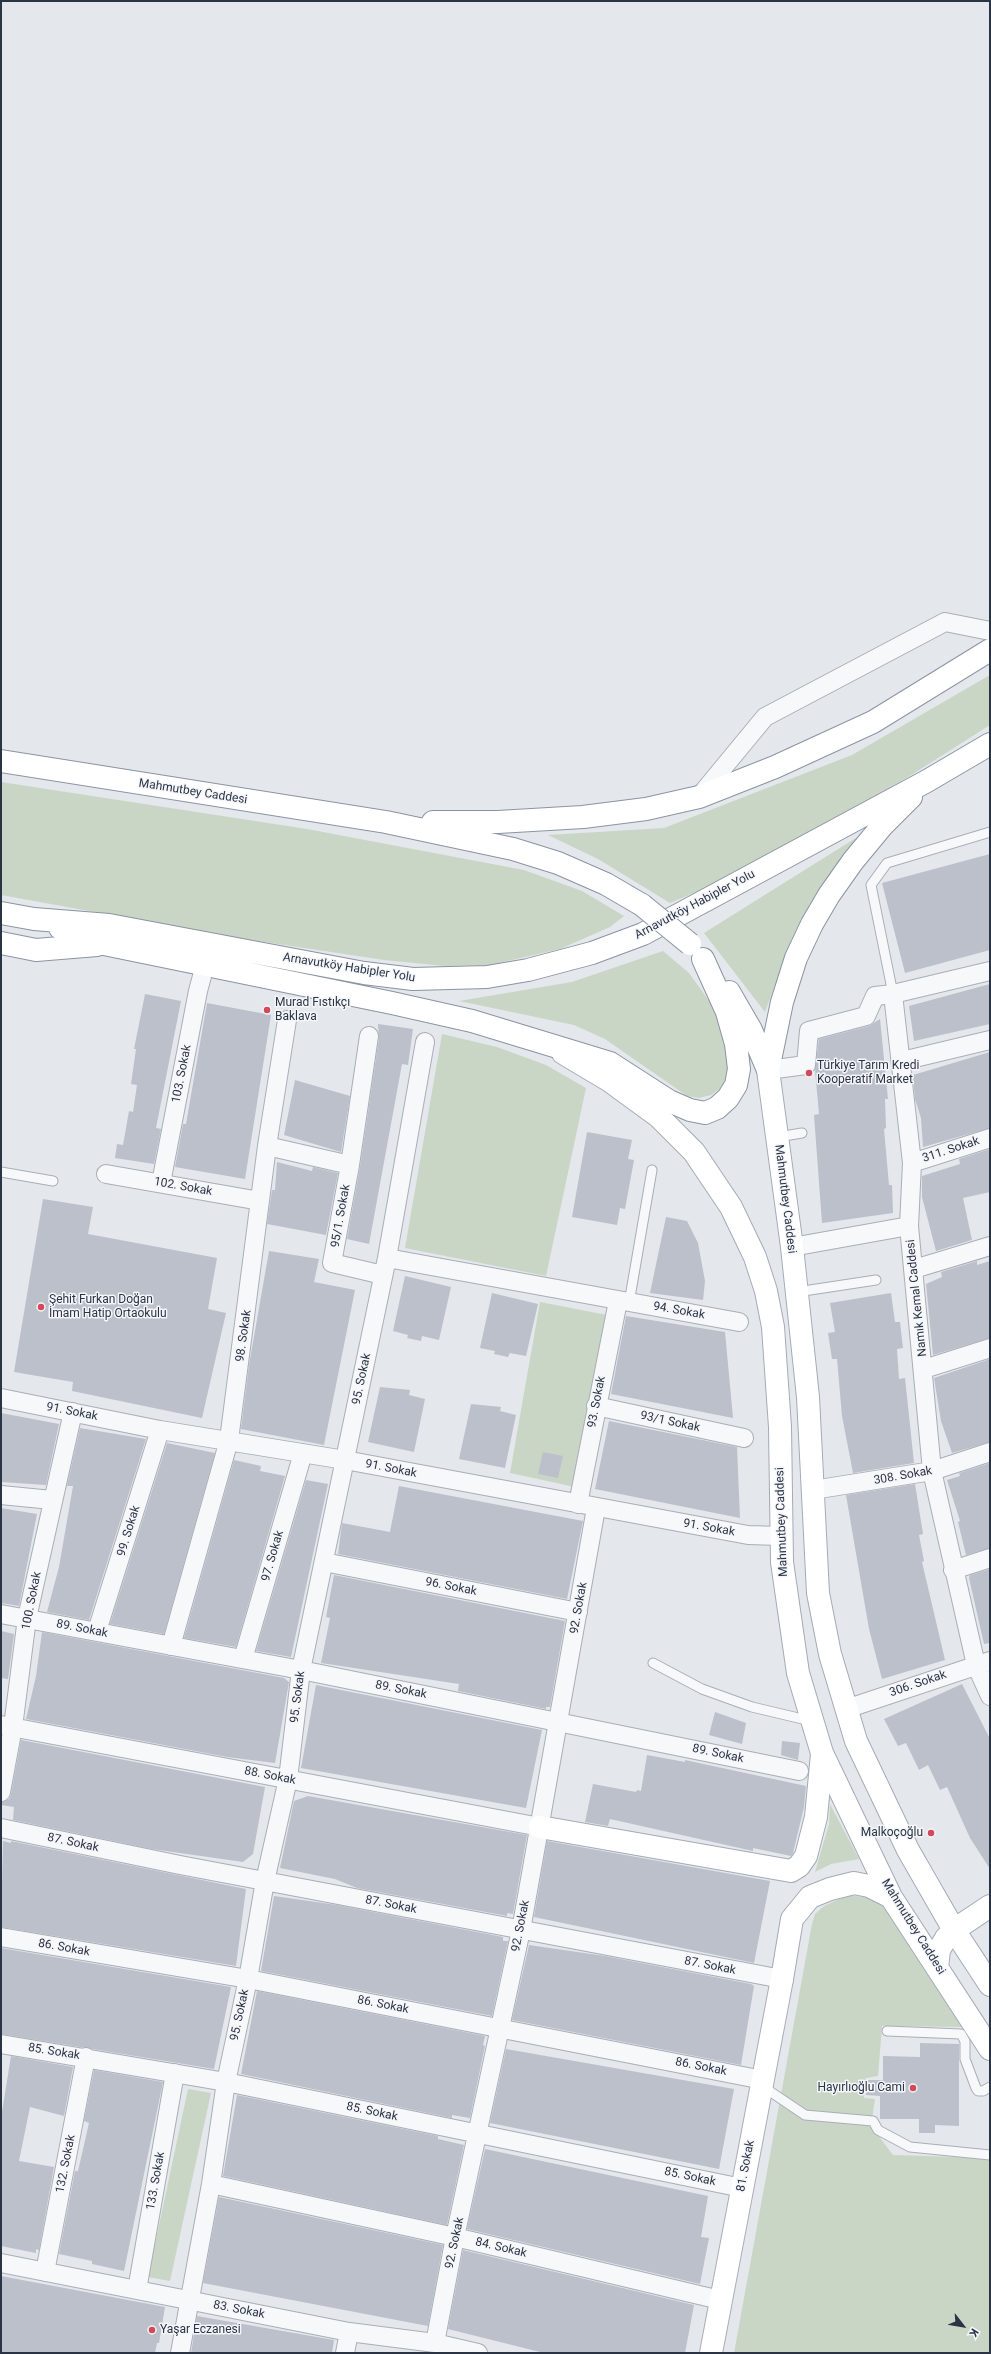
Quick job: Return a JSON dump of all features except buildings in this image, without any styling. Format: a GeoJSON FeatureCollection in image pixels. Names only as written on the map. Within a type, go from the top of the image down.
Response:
{"type":"FeatureCollection","features":[{"type":"Feature","properties":{"kind":"main road"},"geometry":{"type":"LineString","coordinates":[[386,822],[498,822],[583,817],[646,809],[699,797],[775,767],[873,722],[990,650]]}},
{"type":"Feature","properties":{"kind":"main road","name":"Arnavutköy Habipler Yolu"},"geometry":{"type":"LineString","coordinates":[[34,919],[109,925],[364,973],[414,979],[487,977],[528,970],[592,953],[643,934],[927,781],[990,744]]}},
{"type":"Feature","properties":{"kind":"main road","name":"Mahmutbey Caddesi"},"geometry":{"type":"LineString","coordinates":[[1,761],[386,822]]}},
{"type":"Feature","properties":{"kind":"main road"},"geometry":{"type":"LineString","coordinates":[[768,1070],[782,1002],[796,958],[812,924],[829,895],[853,861],[882,826],[927,781]]}},
{"type":"Feature","properties":{"kind":"main road"},"geometry":{"type":"LineString","coordinates":[[386,822],[513,849],[558,863],[606,884],[642,905],[696,952],[724,984],[740,1009],[768,1070]]}},
{"type":"Feature","properties":{"kind":"main road"},"geometry":{"type":"LineString","coordinates":[[1,913],[34,919],[104,944],[392,1003],[472,1021],[610,1063],[669,1101],[690,1110],[705,1113],[717,1108],[728,1098],[736,1086],[738,1069],[736,1044],[727,1012],[696,952]]}},
{"type":"Feature","properties":{"kind":"main road"},"geometry":{"type":"LineString","coordinates":[[1,943],[36,950],[104,944]]}},
{"type":"Feature","properties":{"kind":"main road"},"geometry":{"type":"LineString","coordinates":[[205,965],[254,953]]}},
{"type":"Feature","properties":{"kind":"main road","name":"Mahmutbey Caddesi"},"geometry":{"type":"LineString","coordinates":[[545,1042],[610,1081],[658,1116],[694,1152],[731,1207],[755,1257],[766,1291],[773,1327],[780,1427],[780,1536],[786,1605],[798,1673],[822,1753],[891,1897],[990,2049]]}},
{"type":"Feature","properties":{"kind":"main road","name":"Mahmutbey Caddesi"},"geometry":{"type":"LineString","coordinates":[[768,1070],[792,1246],[808,1397],[818,1593],[830,1654],[856,1741],[908,1850],[954,1930],[990,1985]]}},
{"type":"Feature","properties":{"kind":"main road"},"geometry":{"type":"LineString","coordinates":[[540,1827],[791,1871],[799,1866],[806,1856],[816,1817],[822,1753]]}},
{"type":"Feature","properties":{"kind":"main road","name":"81. Sokak"},"geometry":{"type":"LineString","coordinates":[[711,2353],[782,1980],[792,1919],[810,1897],[830,1889],[854,1883],[869,1886],[891,1897]]}},
{"type":"Feature","properties":{"kind":"main road"},"geometry":{"type":"LineString","coordinates":[[937,1968],[939,1950],[954,1930],[990,1906]]}},
{"type":"Feature","properties":{"kind":"street"},"geometry":{"type":"LineString","coordinates":[[699,797],[765,717],[944,622],[990,631]]}},
{"type":"Feature","properties":{"kind":"street","name":"103. Sokak"},"geometry":{"type":"LineString","coordinates":[[162,1184],[198,991],[205,965]]}},
{"type":"Feature","properties":{"kind":"street"},"geometry":{"type":"LineString","coordinates":[[768,1070],[806,1065],[809,1031],[866,1016],[875,996],[893,994],[990,971]]}},
{"type":"Feature","properties":{"kind":"street","name":"Namık Kemal Caddesi"},"geometry":{"type":"LineString","coordinates":[[893,994],[902,1061],[912,1163],[909,1226],[924,1369],[932,1471],[953,1570],[983,1663],[990,1696]]}},
{"type":"Feature","properties":{"kind":"street","name":"98. Sokak"},"geometry":{"type":"LineString","coordinates":[[171,1646],[229,1440],[267,1146],[288,1020]]}},
{"type":"Feature","properties":{"kind":"street","name":"95/1. Sokak"},"geometry":{"type":"LineString","coordinates":[[369,1036],[350,1165],[332,1263],[383,1275]]}},
{"type":"Feature","properties":{"kind":"street"},"geometry":{"type":"LineString","coordinates":[[902,1061],[990,1040]]}},
{"type":"Feature","properties":{"kind":"street","name":"95. Sokak"},"geometry":{"type":"LineString","coordinates":[[180,2353],[211,2184],[226,2082],[248,1978],[265,1881],[288,1779],[301,1670],[387,1258],[425,1042]]}},
{"type":"Feature","properties":{"kind":"street","name":"311. Sokak"},"geometry":{"type":"LineString","coordinates":[[912,1163],[990,1138]]}},
{"type":"Feature","properties":{"kind":"street"},"geometry":{"type":"LineString","coordinates":[[267,1146],[350,1165]]}},
{"type":"Feature","properties":{"kind":"street","name":"102. Sokak"},"geometry":{"type":"LineString","coordinates":[[106,1174],[260,1201]]}},
{"type":"Feature","properties":{"kind":"street"},"geometry":{"type":"LineString","coordinates":[[792,1246],[909,1226]]}},
{"type":"Feature","properties":{"kind":"street"},"geometry":{"type":"LineString","coordinates":[[914,1269],[990,1246]]}},
{"type":"Feature","properties":{"kind":"street","name":"94. Sokak"},"geometry":{"type":"LineString","coordinates":[[387,1258],[739,1322]]}},
{"type":"Feature","properties":{"kind":"street","name":"93. Sokak"},"geometry":{"type":"LineString","coordinates":[[578,1504],[596,1406],[624,1302]]}},
{"type":"Feature","properties":{"kind":"street"},"geometry":{"type":"LineString","coordinates":[[924,1369],[990,1348]]}},
{"type":"Feature","properties":{"kind":"street","name":"91. Sokak"},"geometry":{"type":"LineString","coordinates":[[1,1398],[160,1430],[345,1460],[596,1508],[748,1535],[780,1536]]}},
{"type":"Feature","properties":{"kind":"street","name":"93/1 Sokak"},"geometry":{"type":"LineString","coordinates":[[596,1406],[744,1438]]}},
{"type":"Feature","properties":{"kind":"street","name":"100. Sokak"},"geometry":{"type":"LineString","coordinates":[[1,1792],[7,1726],[27,1618],[52,1500],[73,1412]]}},
{"type":"Feature","properties":{"kind":"street","name":"99. Sokak"},"geometry":{"type":"LineString","coordinates":[[98,1632],[160,1430]]}},
{"type":"Feature","properties":{"kind":"street","name":"308. Sokak"},"geometry":{"type":"LineString","coordinates":[[813,1490],[932,1471],[990,1452]]}},
{"type":"Feature","properties":{"kind":"street","name":"97. Sokak"},"geometry":{"type":"LineString","coordinates":[[243,1659],[303,1453]]}},
{"type":"Feature","properties":{"kind":"street"},"geometry":{"type":"LineString","coordinates":[[1,1495],[52,1500]]}},
{"type":"Feature","properties":{"kind":"street","name":"92. Sokak"},"geometry":{"type":"LineString","coordinates":[[425,2346],[455,2237],[521,1930],[596,1508]]}},
{"type":"Feature","properties":{"kind":"street"},"geometry":{"type":"LineString","coordinates":[[953,1570],[990,1558]]}},
{"type":"Feature","properties":{"kind":"street","name":"96. Sokak"},"geometry":{"type":"LineString","coordinates":[[324,1562],[578,1612]]}},
{"type":"Feature","properties":{"kind":"street","name":"89. Sokak"},"geometry":{"type":"LineString","coordinates":[[1,1614],[301,1670],[799,1771]]}},
{"type":"Feature","properties":{"kind":"street","name":"306. Sokak"},"geometry":{"type":"LineString","coordinates":[[846,1709],[983,1663]]}},
{"type":"Feature","properties":{"kind":"street","name":"88. Sokak"},"geometry":{"type":"LineString","coordinates":[[7,1726],[540,1827]]}},
{"type":"Feature","properties":{"kind":"street","name":"87. Sokak"},"geometry":{"type":"LineString","coordinates":[[1,1828],[265,1881],[782,1980]]}},
{"type":"Feature","properties":{"kind":"street","name":"86. Sokak"},"geometry":{"type":"LineString","coordinates":[[1,1937],[248,1978],[500,2028],[762,2083]]}},
{"type":"Feature","properties":{"kind":"street","name":"85. Sokak"},"geometry":{"type":"LineString","coordinates":[[1,2044],[86,2057],[226,2082],[742,2188]]}},
{"type":"Feature","properties":{"kind":"street","name":"132. Sokak"},"geometry":{"type":"LineString","coordinates":[[45,2272],[86,2057]]}},
{"type":"Feature","properties":{"kind":"street","name":"133. Sokak"},"geometry":{"type":"LineString","coordinates":[[137,2290],[175,2073]]}},
{"type":"Feature","properties":{"kind":"street","name":"84. Sokak"},"geometry":{"type":"LineString","coordinates":[[211,2184],[455,2237],[720,2300]]}},
{"type":"Feature","properties":{"kind":"street","name":"83. Sokak"},"geometry":{"type":"LineString","coordinates":[[1,2263],[349,2332],[425,2346],[478,2353]]}},
{"type":"Feature","properties":{"kind":"street"},"geometry":{"type":"LineString","coordinates":[[345,2353],[349,2332]]}},
{"type":"Feature","properties":{"kind":"lane"},"geometry":{"type":"LineString","coordinates":[[893,994],[871,885],[887,863],[990,832]]}},
{"type":"Feature","properties":{"kind":"lane"},"geometry":{"type":"LineString","coordinates":[[778,1136],[802,1133]]}},
{"type":"Feature","properties":{"kind":"lane"},"geometry":{"type":"LineString","coordinates":[[624,1302],[652,1170]]}},
{"type":"Feature","properties":{"kind":"lane"},"geometry":{"type":"LineString","coordinates":[[1,1172],[53,1181]]}},
{"type":"Feature","properties":{"kind":"lane"},"geometry":{"type":"LineString","coordinates":[[796,1292],[876,1280]]}},
{"type":"Feature","properties":{"kind":"lane"},"geometry":{"type":"LineString","coordinates":[[653,1663],[702,1689],[752,1707],[813,1722]]}},
{"type":"Feature","properties":{"kind":"lane"},"geometry":{"type":"LineString","coordinates":[[887,2031],[961,2034],[965,2041],[965,2058],[976,2088],[978,2091],[983,2091],[990,2087]]}},
{"type":"Feature","properties":{"kind":"lane"},"geometry":{"type":"LineString","coordinates":[[762,2083],[805,2115],[873,2121],[878,2130],[910,2147],[990,2155]]}},
{"type":"Feature","properties":{"kind":"green space"},"geometry":{"type":"Polygon","coordinates":[[[990,675],[990,725],[908,777],[799,840],[715,884],[670,903],[598,859],[548,835],[664,828],[852,755],[990,675]]]}},
{"type":"Feature","properties":{"kind":"green space"},"geometry":{"type":"Polygon","coordinates":[[[1,782],[307,829],[524,870],[582,891],[624,916],[610,927],[560,949],[490,965],[445,966],[384,960],[238,938],[1,895],[1,782]]]}},
{"type":"Feature","properties":{"kind":"green space"},"geometry":{"type":"Polygon","coordinates":[[[859,836],[823,886],[784,960],[765,1012],[704,933],[859,836]]]}},
{"type":"Feature","properties":{"kind":"green space"},"geometry":{"type":"Polygon","coordinates":[[[663,951],[689,973],[717,1012],[731,1068],[722,1087],[711,1095],[699,1098],[687,1096],[605,1039],[574,1025],[459,1001],[572,982],[663,951]]]}},
{"type":"Feature","properties":{"kind":"green space"},"geometry":{"type":"Polygon","coordinates":[[[442,1034],[497,1047],[546,1065],[586,1088],[546,1276],[405,1248],[442,1034]]]}},
{"type":"Feature","properties":{"kind":"green space"},"geometry":{"type":"Polygon","coordinates":[[[540,1302],[607,1315],[575,1487],[510,1473],[540,1302]]]}},
{"type":"Feature","properties":{"kind":"green space"},"geometry":{"type":"Polygon","coordinates":[[[830,1804],[859,1859],[831,1864],[815,1872],[829,1824],[830,1804]]]}},
{"type":"Feature","properties":{"kind":"green space"},"geometry":{"type":"Polygon","coordinates":[[[848,1895],[876,1899],[888,1907],[963,2027],[882,2026],[878,2076],[866,2078],[864,2098],[875,2099],[871,2126],[893,2155],[990,2158],[990,2353],[734,2353],[812,1924],[815,1914],[824,1906],[848,1895]]]}},
{"type":"Feature","properties":{"kind":"green space"},"geometry":{"type":"Polygon","coordinates":[[[188,2089],[211,2093],[170,2281],[148,2277],[188,2089]]]}},
{"type":"Feature","properties":{"kind":"place","name":"Murad Fıstıkçı Baklava"},"geometry":{"type":"Point","coordinates":[267,1010]}},
{"type":"Feature","properties":{"kind":"place","name":"Türkiye Tarım Kredi Kooperatif Market"},"geometry":{"type":"Point","coordinates":[809,1073]}},
{"type":"Feature","properties":{"kind":"place","name":"Şehit Furkan Doğan İmam Hatip Ortaokulu"},"geometry":{"type":"Point","coordinates":[41,1307]}},
{"type":"Feature","properties":{"kind":"place","name":"Malkoçoğlu"},"geometry":{"type":"Point","coordinates":[931,1833]}},
{"type":"Feature","properties":{"kind":"place","name":"Hayırlıoğlu Cami"},"geometry":{"type":"Point","coordinates":[913,2088]}},
{"type":"Feature","properties":{"kind":"place","name":"Yaşar Eczanesi"},"geometry":{"type":"Point","coordinates":[152,2330]}}]}
